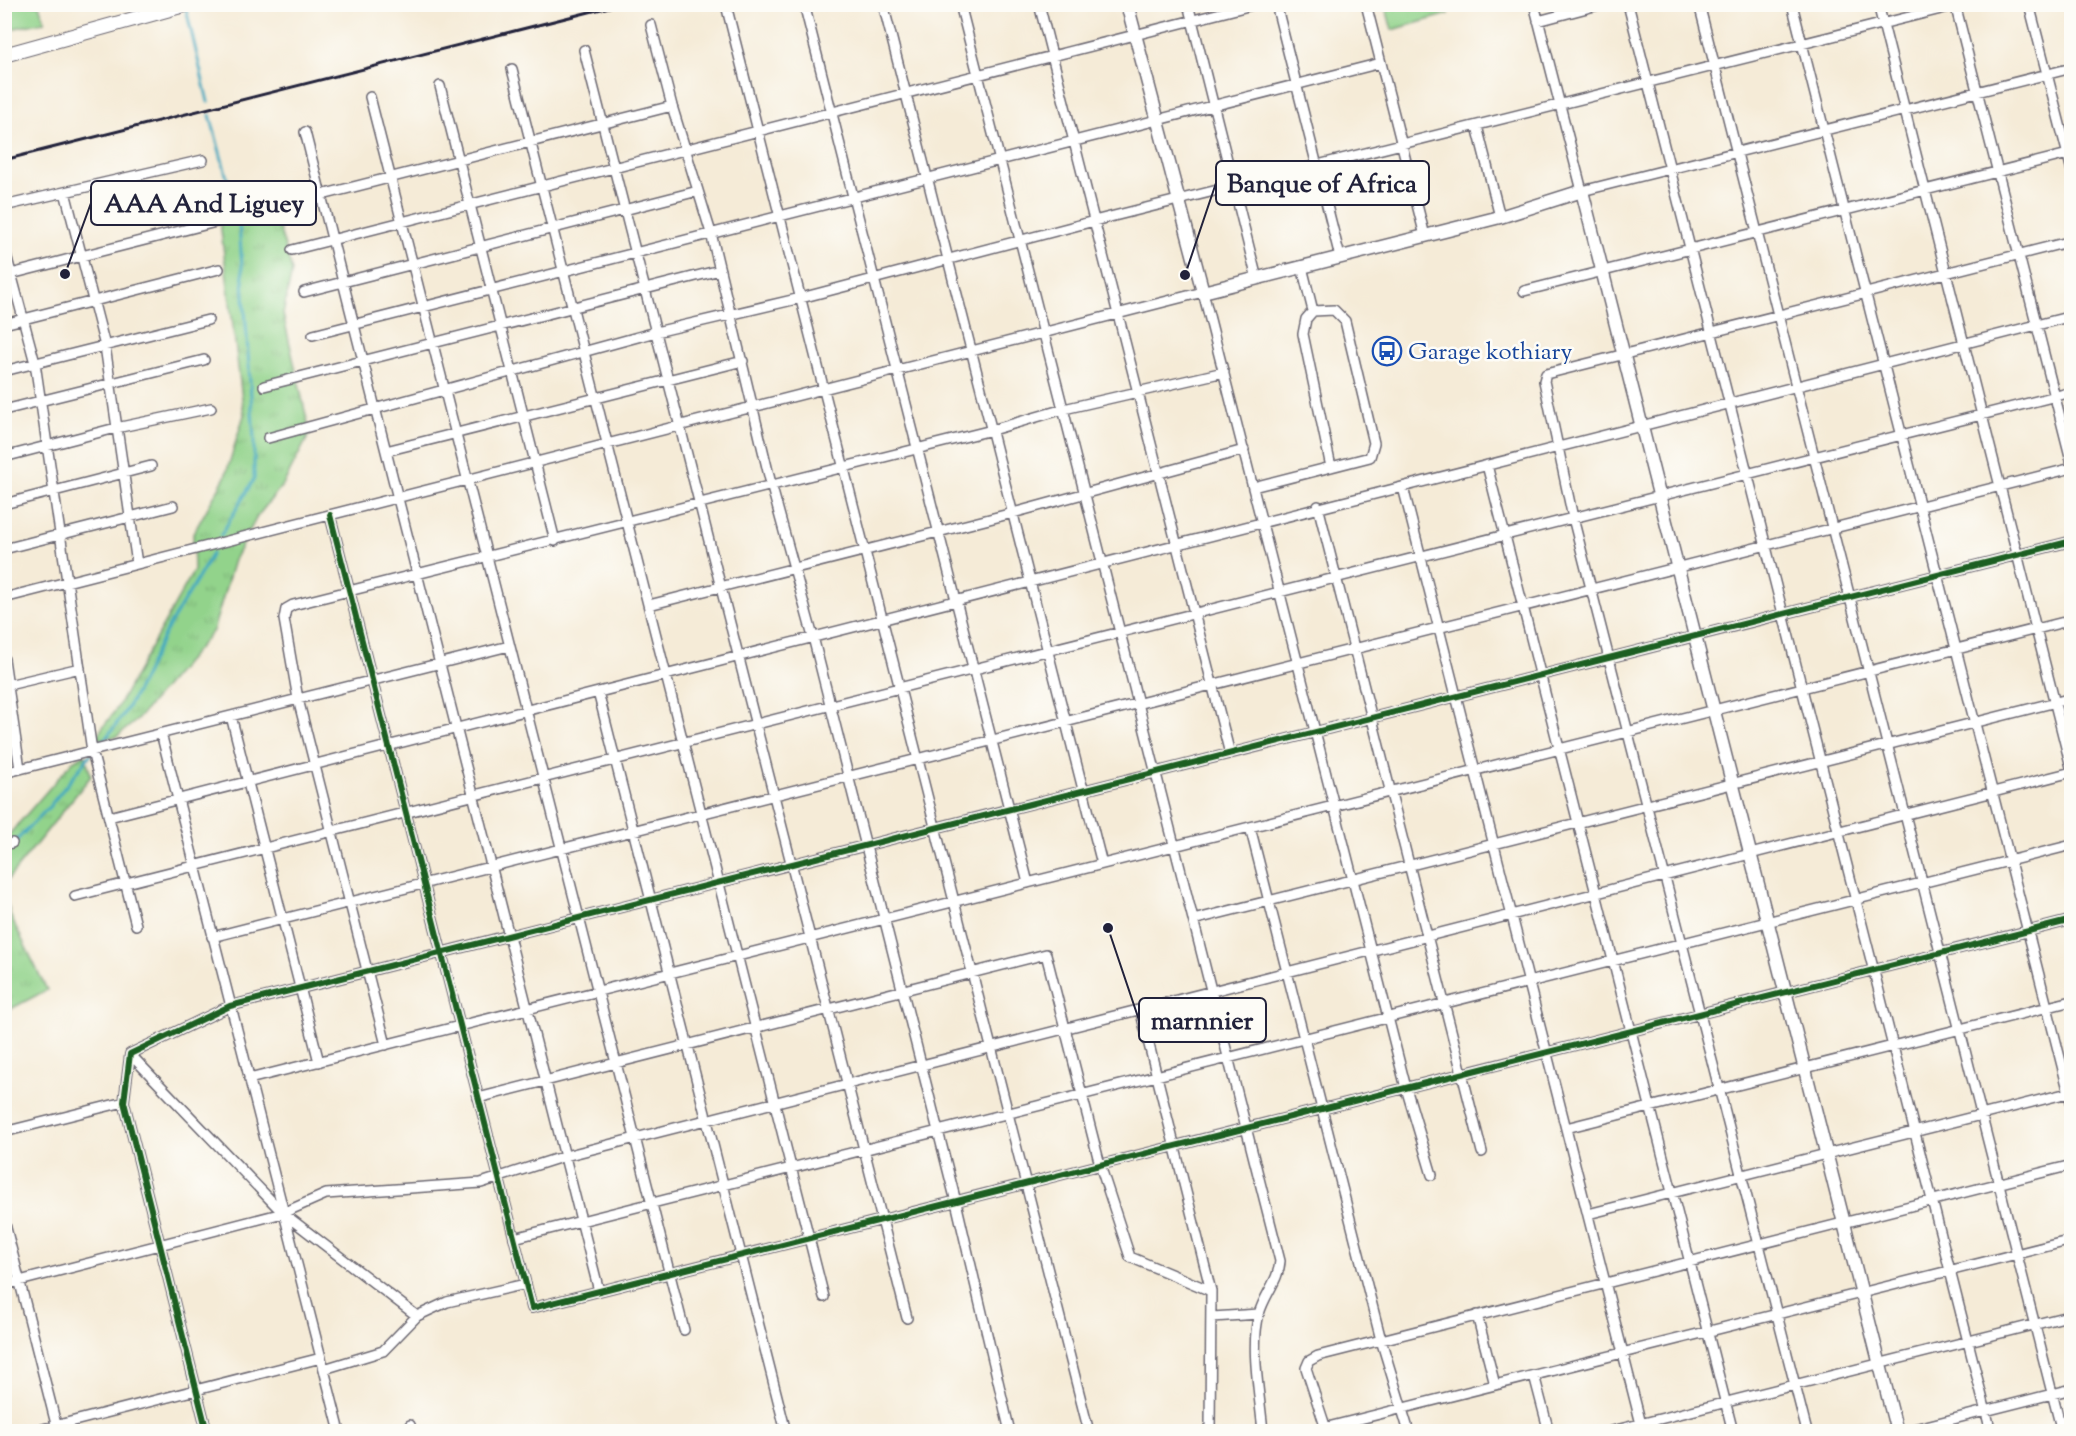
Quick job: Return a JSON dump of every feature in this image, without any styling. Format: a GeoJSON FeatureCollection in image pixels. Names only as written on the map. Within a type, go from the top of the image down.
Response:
{"type":"FeatureCollection","features":[{"type":"Feature","properties":{"kind":"highway"},"geometry":{"type":"LineString","coordinates":[[4,55],[183,6]]}},
{"type":"Feature","properties":{"kind":"main road"},"geometry":{"type":"LineString","coordinates":[[1127,4],[1203,292],[1500,217],[1582,191],[1897,1431]]}},
{"type":"Feature","properties":{"kind":"street"},"geometry":{"type":"LineString","coordinates":[[804,4],[1028,883]]}},
{"type":"Feature","properties":{"kind":"street"},"geometry":{"type":"LineString","coordinates":[[883,4],[973,350],[1102,864]]}},
{"type":"Feature","properties":{"kind":"street"},"geometry":{"type":"LineString","coordinates":[[960,4],[1280,1261],[1280,1269],[1259,1314],[1256,1340],[1263,1431]]}},
{"type":"Feature","properties":{"kind":"street"},"geometry":{"type":"LineString","coordinates":[[1039,4],[1230,754]]}},
{"type":"Feature","properties":{"kind":"street"},"geometry":{"type":"LineString","coordinates":[[1188,4],[1257,279]]}},
{"type":"Feature","properties":{"kind":"street"},"geometry":{"type":"LineString","coordinates":[[292,250],[1256,4]]}},
{"type":"Feature","properties":{"kind":"street"},"geometry":{"type":"LineString","coordinates":[[1276,4],[1340,257]]}},
{"type":"Feature","properties":{"kind":"street"},"geometry":{"type":"LineString","coordinates":[[1366,4],[1425,236]]}},
{"type":"Feature","properties":{"kind":"street"},"geometry":{"type":"LineString","coordinates":[[1534,4],[1582,191],[2072,68]]}},
{"type":"Feature","properties":{"kind":"street"},"geometry":{"type":"LineString","coordinates":[[1538,21],[1602,4]]}},
{"type":"Feature","properties":{"kind":"street"},"geometry":{"type":"LineString","coordinates":[[1628,4],[1991,1431]]}},
{"type":"Feature","properties":{"kind":"street"},"geometry":{"type":"LineString","coordinates":[[1700,4],[2062,1431]]}},
{"type":"Feature","properties":{"kind":"street"},"geometry":{"type":"LineString","coordinates":[[1792,4],[2072,1105]]}},
{"type":"Feature","properties":{"kind":"street"},"geometry":{"type":"LineString","coordinates":[[4,1285],[283,1213],[326,1194],[482,1183],[565,1156],[2072,772],[1878,4]]}},
{"type":"Feature","properties":{"kind":"street"},"geometry":{"type":"LineString","coordinates":[[2029,4],[2072,171]]}},
{"type":"Feature","properties":{"kind":"street"},"geometry":{"type":"LineString","coordinates":[[726,5],[1089,1431]]}},
{"type":"Feature","properties":{"kind":"street"},"geometry":{"type":"LineString","coordinates":[[212,937],[849,778],[991,739],[1919,507],[2072,466],[1957,5],[1715,68],[1317,165],[1235,188],[1179,199],[949,261],[656,332],[585,353],[444,389],[375,411],[268,438]]}},
{"type":"Feature","properties":{"kind":"street"},"geometry":{"type":"LineString","coordinates":[[651,25],[672,105],[687,148],[711,233],[755,407],[771,484],[813,637],[922,1065],[1010,1431]]}},
{"type":"Feature","properties":{"kind":"street"},"geometry":{"type":"LineString","coordinates":[[584,50],[906,1318]]}},
{"type":"Feature","properties":{"kind":"street"},"geometry":{"type":"LineString","coordinates":[[313,335],[780,216],[853,195],[1158,120],[1214,103],[1381,63]]}},
{"type":"Feature","properties":{"kind":"street"},"geometry":{"type":"LineString","coordinates":[[512,69],[824,1297]]}},
{"type":"Feature","properties":{"kind":"street"},"geometry":{"type":"LineString","coordinates":[[440,86],[555,540]]}},
{"type":"Feature","properties":{"kind":"street"},"geometry":{"type":"LineString","coordinates":[[370,97],[684,1330]]}},
{"type":"Feature","properties":{"kind":"street"},"geometry":{"type":"LineString","coordinates":[[8,275],[672,105]]}},
{"type":"Feature","properties":{"kind":"street"},"geometry":{"type":"LineString","coordinates":[[1477,126],[1500,217]]}},
{"type":"Feature","properties":{"kind":"street"},"geometry":{"type":"LineString","coordinates":[[304,132],[599,1291]]}},
{"type":"Feature","properties":{"kind":"street"},"geometry":{"type":"LineString","coordinates":[[1524,291],[2069,153]]}},
{"type":"Feature","properties":{"kind":"street"},"geometry":{"type":"LineString","coordinates":[[4,206],[203,160]]}},
{"type":"Feature","properties":{"kind":"street"},"geometry":{"type":"LineString","coordinates":[[304,292],[698,191]]}},
{"type":"Feature","properties":{"kind":"street"},"geometry":{"type":"LineString","coordinates":[[65,192],[105,346],[137,564]]}},
{"type":"Feature","properties":{"kind":"street"},"geometry":{"type":"LineString","coordinates":[[1807,1431],[1573,518],[1544,390],[1546,374],[2072,241]]}},
{"type":"Feature","properties":{"kind":"street"},"geometry":{"type":"LineString","coordinates":[[4,247],[8,275],[35,363],[92,751],[136,925]]}},
{"type":"Feature","properties":{"kind":"street"},"geometry":{"type":"LineString","coordinates":[[1302,267],[1313,311]]}},
{"type":"Feature","properties":{"kind":"street"},"geometry":{"type":"LineString","coordinates":[[4,324],[219,269]]}},
{"type":"Feature","properties":{"kind":"street"},"geometry":{"type":"LineString","coordinates":[[264,386],[720,270]]}},
{"type":"Feature","properties":{"kind":"street"},"geometry":{"type":"LineString","coordinates":[[4,598],[1203,292],[1406,1088],[1432,1175]]}},
{"type":"Feature","properties":{"kind":"street"},"geometry":{"type":"LineString","coordinates":[[1253,487],[1331,467],[1370,456],[1374,443],[1345,321],[1334,310],[1313,311],[1306,319],[1303,334],[1331,467]]}},
{"type":"Feature","properties":{"kind":"street"},"geometry":{"type":"LineString","coordinates":[[109,817],[882,618],[1262,523],[1318,506],[1403,487],[2072,316]]}},
{"type":"Feature","properties":{"kind":"street"},"geometry":{"type":"LineString","coordinates":[[4,371],[208,320]]}},
{"type":"Feature","properties":{"kind":"street"},"geometry":{"type":"LineString","coordinates":[[4,410],[204,360]]}},
{"type":"Feature","properties":{"kind":"street"},"geometry":{"type":"LineString","coordinates":[[386,451],[743,361]]}},
{"type":"Feature","properties":{"kind":"street"},"geometry":{"type":"LineString","coordinates":[[386,1045],[298,699],[285,628],[286,609],[293,604],[350,592],[771,484],[844,468],[1064,409],[1224,372]]}},
{"type":"Feature","properties":{"kind":"street"},"geometry":{"type":"LineString","coordinates":[[75,896],[2072,392]]}},
{"type":"Feature","properties":{"kind":"street"},"geometry":{"type":"LineString","coordinates":[[4,457],[47,444],[211,408]]}},
{"type":"Feature","properties":{"kind":"street"},"geometry":{"type":"LineString","coordinates":[[649,605],[1013,513],[1244,450]]}},
{"type":"Feature","properties":{"kind":"street"},"geometry":{"type":"LineString","coordinates":[[1487,465],[1733,1431]]}},
{"type":"Feature","properties":{"kind":"street"},"geometry":{"type":"LineString","coordinates":[[4,504],[152,466]]}},
{"type":"Feature","properties":{"kind":"street"},"geometry":{"type":"LineString","coordinates":[[1403,487],[1642,1427]]}},
{"type":"Feature","properties":{"kind":"street"},"geometry":{"type":"LineString","coordinates":[[4,549],[173,506]]}},
{"type":"Feature","properties":{"kind":"street"},"geometry":{"type":"LineString","coordinates":[[1318,506],[1482,1152]]}},
{"type":"Feature","properties":{"kind":"street"},"geometry":{"type":"LineString","coordinates":[[330,515],[532,1308],[2072,920]]}},
{"type":"Feature","properties":{"kind":"street"},"geometry":{"type":"LineString","coordinates":[[130,1054],[230,1006],[2072,541]]}},
{"type":"Feature","properties":{"kind":"street"},"geometry":{"type":"LineString","coordinates":[[249,1080],[2072,620]]}},
{"type":"Feature","properties":{"kind":"street"},"geometry":{"type":"LineString","coordinates":[[4,773],[509,645]]}},
{"type":"Feature","properties":{"kind":"street"},"geometry":{"type":"LineString","coordinates":[[4,659],[6,686],[20,769]]}},
{"type":"Feature","properties":{"kind":"street"},"geometry":{"type":"LineString","coordinates":[[6,686],[80,668]]}},
{"type":"Feature","properties":{"kind":"street"},"geometry":{"type":"LineString","coordinates":[[598,692],[786,1431]]}},
{"type":"Feature","properties":{"kind":"street"},"geometry":{"type":"LineString","coordinates":[[1193,920],[2072,698]]}},
{"type":"Feature","properties":{"kind":"street"},"geometry":{"type":"LineString","coordinates":[[231,716],[319,1062]]}},
{"type":"Feature","properties":{"kind":"street"},"geometry":{"type":"LineString","coordinates":[[161,734],[340,1431]]}},
{"type":"Feature","properties":{"kind":"street"},"geometry":{"type":"LineString","coordinates":[[1250,827],[1381,1340],[1409,1431]]}},
{"type":"Feature","properties":{"kind":"street"},"geometry":{"type":"LineString","coordinates":[[514,1238],[2072,845]]}},
{"type":"Feature","properties":{"kind":"street"},"geometry":{"type":"LineString","coordinates":[[478,1098],[1046,954],[1100,1165],[1130,1257],[1211,1291]]}},
{"type":"Feature","properties":{"kind":"street"},"geometry":{"type":"LineString","coordinates":[[1566,1128],[2072,1000]]}},
{"type":"Feature","properties":{"kind":"street"},"geometry":{"type":"LineString","coordinates":[[1140,1009],[1211,1291],[1210,1431]]}},
{"type":"Feature","properties":{"kind":"street"},"geometry":{"type":"LineString","coordinates":[[130,1054],[124,1102],[207,1431]]}},
{"type":"Feature","properties":{"kind":"street"},"geometry":{"type":"LineString","coordinates":[[130,1054],[283,1213],[417,1316]]}},
{"type":"Feature","properties":{"kind":"street"},"geometry":{"type":"LineString","coordinates":[[1588,1214],[2070,1092]]}},
{"type":"Feature","properties":{"kind":"street"},"geometry":{"type":"LineString","coordinates":[[4,1132],[124,1102]]}},
{"type":"Feature","properties":{"kind":"street"},"geometry":{"type":"LineString","coordinates":[[1326,1430],[1306,1368],[1309,1360],[2072,1166]]}},
{"type":"Feature","properties":{"kind":"street"},"geometry":{"type":"LineString","coordinates":[[4,1220],[58,1428]]}},
{"type":"Feature","properties":{"kind":"street"},"geometry":{"type":"LineString","coordinates":[[1308,1431],[1326,1430],[1534,1375],[2072,1240]]}},
{"type":"Feature","properties":{"kind":"street"},"geometry":{"type":"LineString","coordinates":[[324,1369],[382,1352],[417,1316],[447,1302],[525,1284]]}},
{"type":"Feature","properties":{"kind":"street"},"geometry":{"type":"LineString","coordinates":[[1212,1317],[1259,1314]]}},
{"type":"Feature","properties":{"kind":"street"},"geometry":{"type":"LineString","coordinates":[[1608,1431],[1642,1427],[1725,1402],[2072,1315]]}},
{"type":"Feature","properties":{"kind":"street"},"geometry":{"type":"LineString","coordinates":[[1477,1316],[1495,1385]]}},
{"type":"Feature","properties":{"kind":"street"},"geometry":{"type":"LineString","coordinates":[[31,1431],[58,1428],[321,1358]]}},
{"type":"Feature","properties":{"kind":"street"},"geometry":{"type":"LineString","coordinates":[[1534,1375],[1549,1431]]}},
{"type":"Feature","properties":{"kind":"street"},"geometry":{"type":"LineString","coordinates":[[1902,1431],[2072,1389]]}},
{"type":"Feature","properties":{"kind":"green space"},"geometry":{"type":"Polygon","coordinates":[[[5,4],[39,5],[45,22],[5,30],[5,4]]]}},
{"type":"Feature","properties":{"kind":"green space"},"geometry":{"type":"Polygon","coordinates":[[[1385,5],[1447,5],[1449,14],[1392,30],[1385,5]]]}},
{"type":"Feature","properties":{"kind":"green space"},"geometry":{"type":"Polygon","coordinates":[[[270,196],[292,271],[283,314],[310,433],[284,483],[257,517],[234,560],[213,631],[137,720],[116,737],[94,739],[117,708],[194,570],[193,534],[225,477],[244,415],[218,206],[270,196]]]}},
{"type":"Feature","properties":{"kind":"green space"},"geometry":{"type":"Polygon","coordinates":[[[85,754],[91,776],[5,883],[5,839],[73,761],[85,754]]]}},
{"type":"Feature","properties":{"kind":"green space"},"geometry":{"type":"Polygon","coordinates":[[[4,893],[11,917],[47,990],[5,1012],[4,893]]]}},
{"type":"Feature","properties":{"kind":"waterway"},"geometry":{"type":"LineString","coordinates":[[186,9],[208,102]]}},
{"type":"Feature","properties":{"kind":"waterway"},"geometry":{"type":"LineString","coordinates":[[210,115],[235,208]]}},
{"type":"Feature","properties":{"kind":"waterway"},"geometry":{"type":"LineString","coordinates":[[221,535],[254,479],[254,439],[239,223]]}},
{"type":"Feature","properties":{"kind":"waterway"},"geometry":{"type":"LineString","coordinates":[[98,747],[128,707],[163,637],[212,553]]}},
{"type":"Feature","properties":{"kind":"waterway"},"geometry":{"type":"LineString","coordinates":[[15,842],[49,807],[91,754]]}},
{"type":"Feature","properties":{"kind":"waterway"},"geometry":{"type":"LineString","coordinates":[[4,853],[11,847]]}},
{"type":"Feature","properties":{"kind":"railway"},"geometry":{"type":"LineString","coordinates":[[4,160],[621,4]]}},
{"type":"Feature","properties":{"kind":"cycle path"},"geometry":{"type":"LineString","coordinates":[[330,515],[532,1308],[2072,920]]}},
{"type":"Feature","properties":{"kind":"cycle path"},"geometry":{"type":"LineString","coordinates":[[207,1432],[124,1102],[130,1054],[230,1006],[2072,541]]}},
{"type":"Feature","properties":{"kind":"place","name":"AAA And Liguey"},"geometry":{"type":"Point","coordinates":[65,274]}},
{"type":"Feature","properties":{"kind":"place","name":"Banque of Africa"},"geometry":{"type":"Point","coordinates":[1185,275]}},
{"type":"Feature","properties":{"kind":"place","name":"Garage kothiary"},"geometry":{"type":"Point","coordinates":[1387,351]}},
{"type":"Feature","properties":{"kind":"place","name":"marnnier"},"geometry":{"type":"Point","coordinates":[1108,928]}}]}
